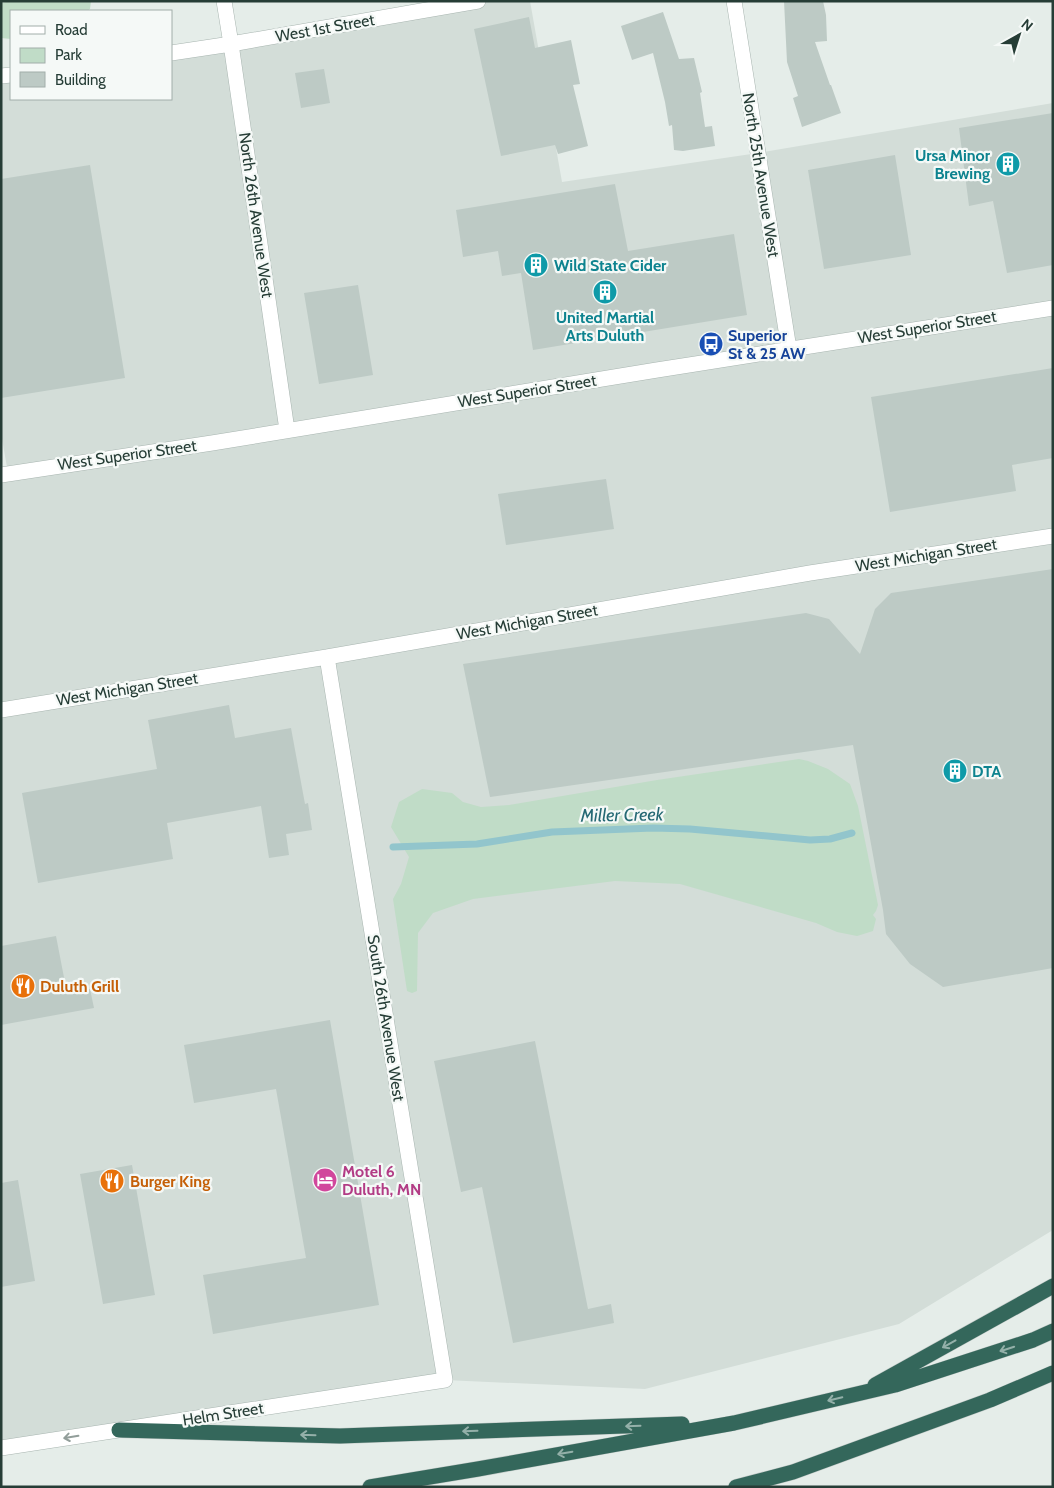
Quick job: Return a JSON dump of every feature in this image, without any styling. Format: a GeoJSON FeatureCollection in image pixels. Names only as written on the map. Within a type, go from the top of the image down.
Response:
{"type":"FeatureCollection","features":[{"type":"Feature","properties":{"kind":"highway"},"geometry":{"type":"LineString","coordinates":[[860,1394],[1053,1286]]}},
{"type":"Feature","properties":{"kind":"highway"},"geometry":{"type":"LineString","coordinates":[[370,1487],[734,1422],[860,1394],[895,1385],[1033,1340],[1053,1331]]}},
{"type":"Feature","properties":{"kind":"highway"},"geometry":{"type":"LineString","coordinates":[[743,1485],[811,1466],[990,1400],[1053,1373]]}},
{"type":"Feature","properties":{"kind":"highway"},"geometry":{"type":"LineString","coordinates":[[119,1430],[340,1436],[734,1422]]}},
{"type":"Feature","properties":{"kind":"street","name":"North 26th Avenue West"},"geometry":{"type":"LineString","coordinates":[[224,1],[287,430]]}},
{"type":"Feature","properties":{"kind":"street","name":"West 1st Street"},"geometry":{"type":"LineString","coordinates":[[172,53],[478,1]]}},
{"type":"Feature","properties":{"kind":"street","name":"North 25th Avenue West"},"geometry":{"type":"LineString","coordinates":[[734,1],[789,349]]}},
{"type":"Feature","properties":{"kind":"street","name":"West Superior Street"},"geometry":{"type":"LineString","coordinates":[[1,474],[212,443],[1053,308]]}},
{"type":"Feature","properties":{"kind":"street","name":"West Michigan Street"},"geometry":{"type":"LineString","coordinates":[[1,710],[327,657],[810,572],[1053,536]]}},
{"type":"Feature","properties":{"kind":"street","name":"South 26th Avenue West"},"geometry":{"type":"LineString","coordinates":[[327,657],[445,1380]]}},
{"type":"Feature","properties":{"kind":"street","name":"Helm Street"},"geometry":{"type":"LineString","coordinates":[[1,1448],[445,1380]]}},
{"type":"Feature","properties":{"kind":"shaded area"},"geometry":{"type":"Polygon","coordinates":[[[472,1],[530,1],[562,182],[758,153],[1053,103],[1053,1230],[899,1324],[645,1389],[445,1380],[1,1448],[1,475],[8,473],[1,433],[1,75],[10,73],[10,100],[172,100],[172,48],[472,1]]]}},
{"type":"Feature","properties":{"kind":"green space"},"geometry":{"type":"Polygon","coordinates":[[[11,1],[91,1],[88,10],[10,10],[10,39],[1,38],[1,3],[11,1]]]}},
{"type":"Feature","properties":{"kind":"green space"},"geometry":{"type":"Polygon","coordinates":[[[799,759],[828,769],[850,784],[858,806],[878,905],[873,915],[876,919],[873,931],[857,936],[837,932],[816,923],[680,884],[615,881],[473,899],[433,913],[418,933],[417,991],[412,993],[407,991],[393,899],[401,884],[409,857],[391,827],[399,802],[422,789],[452,793],[463,802],[481,807],[509,805],[657,780],[799,759]]]}},
{"type":"Feature","properties":{"kind":"building"},"geometry":{"type":"Polygon","coordinates":[[[784,1],[823,1],[826,15],[827,41],[815,42],[841,113],[802,127],[793,98],[798,96],[787,62],[784,1]]]}},
{"type":"Feature","properties":{"kind":"building"},"geometry":{"type":"Polygon","coordinates":[[[663,12],[679,59],[694,58],[702,92],[700,93],[705,127],[712,126],[715,146],[683,151],[674,150],[672,125],[669,126],[653,53],[632,60],[621,26],[663,12]]]}},
{"type":"Feature","properties":{"kind":"building"},"geometry":{"type":"Polygon","coordinates":[[[529,17],[535,48],[571,40],[580,84],[573,85],[588,146],[558,154],[555,145],[501,156],[474,29],[529,17]]]}},
{"type":"Feature","properties":{"kind":"building"},"geometry":{"type":"Polygon","coordinates":[[[324,69],[330,103],[301,108],[295,73],[324,69]]]}},
{"type":"Feature","properties":{"kind":"building","name":"Ursa Minor Brewing"},"geometry":{"type":"Polygon","coordinates":[[[1053,113],[1053,265],[1007,273],[993,201],[969,206],[959,128],[1053,113]]]}},
{"type":"Feature","properties":{"kind":"building"},"geometry":{"type":"Polygon","coordinates":[[[895,155],[911,255],[824,269],[808,170],[895,155]]]}},
{"type":"Feature","properties":{"kind":"building"},"geometry":{"type":"Polygon","coordinates":[[[90,165],[125,378],[1,398],[1,179],[90,165]]]}},
{"type":"Feature","properties":{"kind":"building"},"geometry":{"type":"Polygon","coordinates":[[[615,184],[628,251],[734,234],[747,315],[533,350],[521,273],[502,276],[498,251],[463,257],[456,210],[615,184]]]}},
{"type":"Feature","properties":{"kind":"building"},"geometry":{"type":"Polygon","coordinates":[[[358,285],[373,375],[319,384],[304,293],[358,285]]]}},
{"type":"Feature","properties":{"kind":"building"},"geometry":{"type":"Polygon","coordinates":[[[1053,368],[1053,458],[1012,465],[1016,491],[890,512],[871,397],[1053,368]]]}},
{"type":"Feature","properties":{"kind":"building"},"geometry":{"type":"Polygon","coordinates":[[[606,479],[614,529],[506,545],[498,494],[606,479]]]}},
{"type":"Feature","properties":{"kind":"building","name":"DTA"},"geometry":{"type":"Polygon","coordinates":[[[1053,569],[1053,968],[943,987],[910,964],[886,934],[853,745],[490,797],[463,664],[806,613],[829,619],[860,654],[875,609],[891,593],[1053,569]]]}},
{"type":"Feature","properties":{"kind":"building"},"geometry":{"type":"Polygon","coordinates":[[[229,705],[235,738],[291,728],[305,804],[308,803],[312,830],[286,834],[289,855],[269,858],[261,806],[167,823],[173,859],[38,883],[22,793],[157,769],[148,720],[229,705]]]}},
{"type":"Feature","properties":{"kind":"building"},"geometry":{"type":"Polygon","coordinates":[[[56,936],[67,993],[90,989],[94,1008],[1,1025],[1,946],[56,936]]]}},
{"type":"Feature","properties":{"kind":"building","name":"Motel 6 Duluth, MN"},"geometry":{"type":"Polygon","coordinates":[[[330,1020],[379,1305],[213,1334],[203,1275],[306,1258],[276,1089],[194,1103],[184,1045],[330,1020]]]}},
{"type":"Feature","properties":{"kind":"building"},"geometry":{"type":"Polygon","coordinates":[[[535,1041],[588,1309],[611,1304],[614,1323],[513,1343],[482,1187],[461,1192],[434,1061],[535,1041]]]}},
{"type":"Feature","properties":{"kind":"building"},"geometry":{"type":"Polygon","coordinates":[[[132,1165],[155,1295],[103,1304],[80,1174],[132,1165]]]}},
{"type":"Feature","properties":{"kind":"building"},"geometry":{"type":"Polygon","coordinates":[[[18,1180],[35,1281],[1,1287],[1,1183],[18,1180]]]}},
{"type":"Feature","properties":{"kind":"waterway","name":"Miller Creek"},"geometry":{"type":"LineString","coordinates":[[393,847],[477,844],[552,832],[653,828],[690,829],[810,840],[830,839],[852,833]]}},
{"type":"Feature","properties":{"kind":"place","name":"Ursa Minor Brewing"},"geometry":{"type":"Point","coordinates":[1008,164]}},
{"type":"Feature","properties":{"kind":"place","name":"Wild State Cider"},"geometry":{"type":"Point","coordinates":[536,265]}},
{"type":"Feature","properties":{"kind":"place","name":"United Martial Arts Duluth"},"geometry":{"type":"Point","coordinates":[605,292]}},
{"type":"Feature","properties":{"kind":"place","name":"Superior St & 25 AW"},"geometry":{"type":"Point","coordinates":[711,344]}},
{"type":"Feature","properties":{"kind":"place","name":"DTA"},"geometry":{"type":"Point","coordinates":[955,771]}},
{"type":"Feature","properties":{"kind":"place","name":"Duluth Grill"},"geometry":{"type":"Point","coordinates":[23,986]}},
{"type":"Feature","properties":{"kind":"place","name":"Motel 6 Duluth, MN"},"geometry":{"type":"Point","coordinates":[325,1180]}},
{"type":"Feature","properties":{"kind":"place","name":"Burger King"},"geometry":{"type":"Point","coordinates":[112,1181]}}]}
